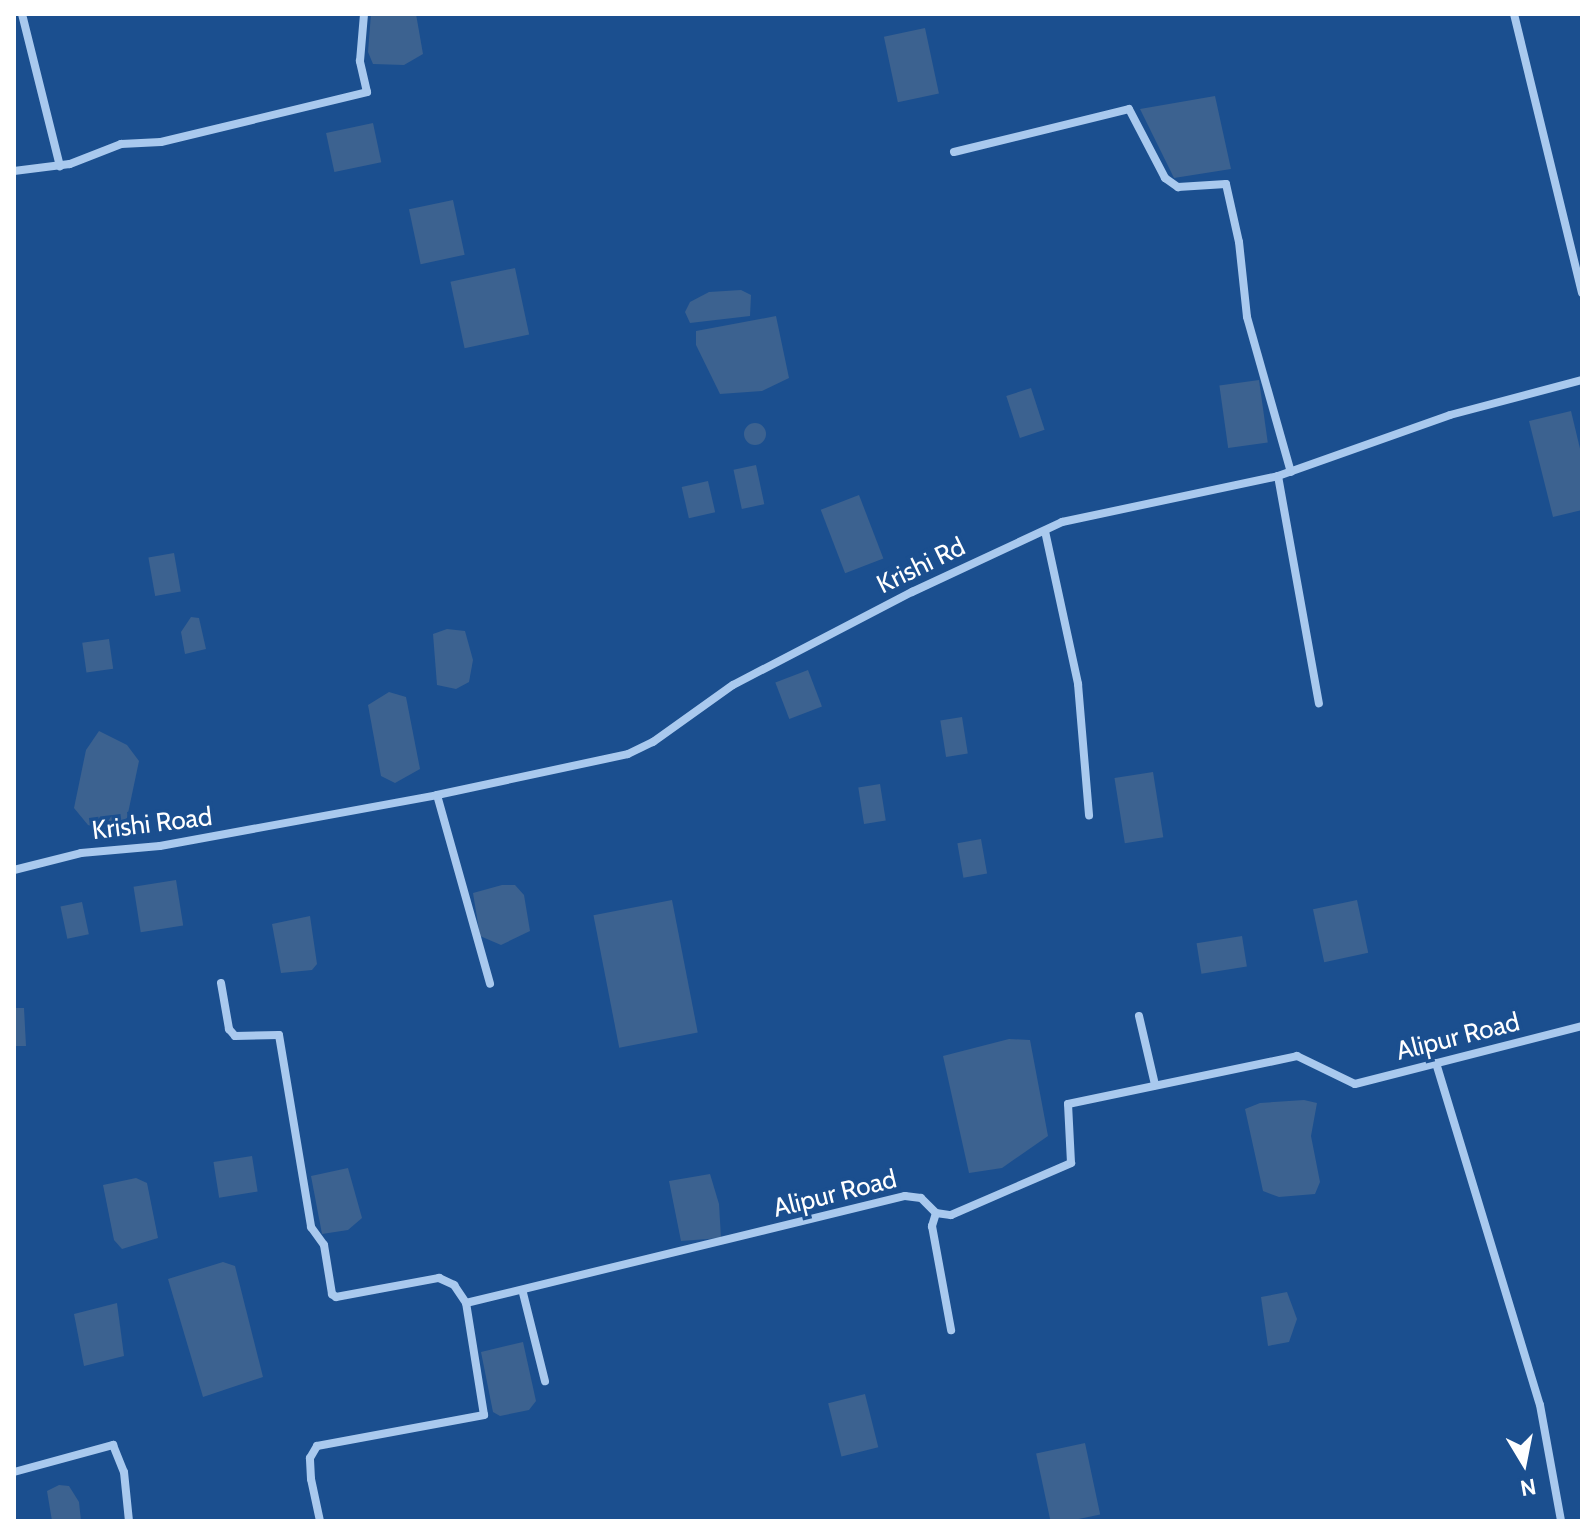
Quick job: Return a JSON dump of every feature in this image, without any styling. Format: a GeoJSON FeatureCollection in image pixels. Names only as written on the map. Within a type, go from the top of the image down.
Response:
{"type":"FeatureCollection","features":[{"type":"Feature","properties":{"kind":"street"},"geometry":{"type":"LineString","coordinates":[[22,14],[60,166]]}},
{"type":"Feature","properties":{"kind":"street"},"geometry":{"type":"LineString","coordinates":[[14,171],[60,166],[121,144],[161,142],[367,92],[360,61],[364,14]]}},
{"type":"Feature","properties":{"kind":"street"},"geometry":{"type":"LineString","coordinates":[[1514,14],[1582,293]]}},
{"type":"Feature","properties":{"kind":"street"},"geometry":{"type":"LineString","coordinates":[[954,152],[1129,109],[1165,178],[1178,187],[1226,184],[1239,242],[1247,317],[1291,472]]}},
{"type":"Feature","properties":{"kind":"street","name":"Krishi Rd"},"geometry":{"type":"LineString","coordinates":[[297,821],[628,754],[653,742],[733,685],[912,592],[1062,522],[1278,476],[1450,415],[1582,380]]}},
{"type":"Feature","properties":{"kind":"street"},"geometry":{"type":"LineString","coordinates":[[1278,476],[1319,703]]}},
{"type":"Feature","properties":{"kind":"street"},"geometry":{"type":"LineString","coordinates":[[1045,531],[1078,684],[1089,816]]}},
{"type":"Feature","properties":{"kind":"street"},"geometry":{"type":"LineString","coordinates":[[437,795],[490,984]]}},
{"type":"Feature","properties":{"kind":"street","name":"Krishi Road"},"geometry":{"type":"LineString","coordinates":[[14,870],[81,853],[160,846],[297,821]]}},
{"type":"Feature","properties":{"kind":"street"},"geometry":{"type":"LineString","coordinates":[[221,983],[229,1029],[235,1036],[279,1035],[311,1227],[324,1245],[332,1294],[340,1297],[439,1278],[454,1285],[466,1303],[484,1415],[317,1446],[310,1458],[320,1521]]}},
{"type":"Feature","properties":{"kind":"street"},"geometry":{"type":"LineString","coordinates":[[1139,1016],[1155,1085]]}},
{"type":"Feature","properties":{"kind":"street","name":"Alipur Road"},"geometry":{"type":"LineString","coordinates":[[466,1303],[523,1293],[905,1196],[921,1198],[936,1213],[968,1209],[1071,1163],[1068,1104],[1297,1056],[1355,1084],[1582,1026]]}},
{"type":"Feature","properties":{"kind":"street"},"geometry":{"type":"LineString","coordinates":[[1436,1063],[1540,1405],[1561,1521]]}},
{"type":"Feature","properties":{"kind":"street"},"geometry":{"type":"LineString","coordinates":[[936,1213],[932,1226],[951,1330]]}},
{"type":"Feature","properties":{"kind":"street"},"geometry":{"type":"LineString","coordinates":[[523,1293],[545,1381]]}},
{"type":"Feature","properties":{"kind":"street"},"geometry":{"type":"LineString","coordinates":[[14,1472],[113,1445],[124,1472],[129,1521]]}},
{"type":"Feature","properties":{"kind":"water"},"geometry":{"type":"Polygon","coordinates":[[[371,14],[416,14],[423,54],[404,65],[373,64],[368,52],[371,14]]]}},
{"type":"Feature","properties":{"kind":"water"},"geometry":{"type":"Polygon","coordinates":[[[925,28],[939,94],[898,102],[884,37],[925,28]]]}},
{"type":"Feature","properties":{"kind":"water"},"geometry":{"type":"Polygon","coordinates":[[[1215,96],[1231,169],[1174,178],[1140,109],[1215,96]]]}},
{"type":"Feature","properties":{"kind":"water"},"geometry":{"type":"Polygon","coordinates":[[[373,123],[381,162],[334,172],[326,133],[373,123]]]}},
{"type":"Feature","properties":{"kind":"water"},"geometry":{"type":"Polygon","coordinates":[[[453,200],[465,255],[421,264],[409,209],[453,200]]]}},
{"type":"Feature","properties":{"kind":"water"},"geometry":{"type":"Polygon","coordinates":[[[515,268],[529,335],[465,348],[450,282],[515,268]]]}},
{"type":"Feature","properties":{"kind":"water"},"geometry":{"type":"Polygon","coordinates":[[[741,290],[751,295],[750,316],[690,323],[685,312],[690,302],[709,292],[741,290]]]}},
{"type":"Feature","properties":{"kind":"water"},"geometry":{"type":"Polygon","coordinates":[[[776,316],[789,378],[762,391],[720,394],[696,345],[696,331],[776,316]]]}},
{"type":"Feature","properties":{"kind":"water"},"geometry":{"type":"Polygon","coordinates":[[[1259,380],[1268,442],[1228,448],[1219,386],[1259,380]]]}},
{"type":"Feature","properties":{"kind":"water"},"geometry":{"type":"Polygon","coordinates":[[[1031,388],[1045,430],[1020,438],[1006,396],[1031,388]]]}},
{"type":"Feature","properties":{"kind":"water"},"geometry":{"type":"Polygon","coordinates":[[[1571,411],[1582,457],[1582,510],[1553,517],[1529,421],[1571,411]]]}},
{"type":"Feature","properties":{"kind":"water"},"geometry":{"type":"Polygon","coordinates":[[[755,423],[763,426],[766,434],[763,442],[755,445],[747,442],[744,434],[747,426],[755,423]]]}},
{"type":"Feature","properties":{"kind":"water"},"geometry":{"type":"Polygon","coordinates":[[[756,465],[764,504],[742,509],[734,470],[756,465]]]}},
{"type":"Feature","properties":{"kind":"water"},"geometry":{"type":"Polygon","coordinates":[[[708,481],[715,512],[689,518],[682,487],[708,481]]]}},
{"type":"Feature","properties":{"kind":"water"},"geometry":{"type":"Polygon","coordinates":[[[859,495],[883,558],[845,573],[821,510],[859,495]]]}},
{"type":"Feature","properties":{"kind":"water"},"geometry":{"type":"Polygon","coordinates":[[[174,553],[181,591],[155,596],[148,558],[174,553]]]}},
{"type":"Feature","properties":{"kind":"water"},"geometry":{"type":"Polygon","coordinates":[[[191,617],[199,618],[206,649],[185,654],[181,632],[191,617]]]}},
{"type":"Feature","properties":{"kind":"water"},"geometry":{"type":"Polygon","coordinates":[[[447,629],[465,631],[473,660],[469,682],[456,689],[437,685],[433,634],[447,629]]]}},
{"type":"Feature","properties":{"kind":"water"},"geometry":{"type":"Polygon","coordinates":[[[109,639],[113,669],[86,672],[82,643],[109,639]]]}},
{"type":"Feature","properties":{"kind":"water"},"geometry":{"type":"Polygon","coordinates":[[[808,670],[822,706],[789,719],[775,683],[808,670]]]}},
{"type":"Feature","properties":{"kind":"water"},"geometry":{"type":"Polygon","coordinates":[[[389,692],[406,697],[420,769],[395,783],[381,776],[368,705],[389,692]]]}},
{"type":"Feature","properties":{"kind":"water"},"geometry":{"type":"Polygon","coordinates":[[[962,717],[968,754],[946,757],[940,720],[962,717]]]}},
{"type":"Feature","properties":{"kind":"water"},"geometry":{"type":"Polygon","coordinates":[[[99,731],[127,745],[139,761],[127,818],[105,830],[88,825],[74,808],[86,750],[99,731]]]}},
{"type":"Feature","properties":{"kind":"water"},"geometry":{"type":"Polygon","coordinates":[[[1153,772],[1163,837],[1125,843],[1114,778],[1153,772]]]}},
{"type":"Feature","properties":{"kind":"water"},"geometry":{"type":"Polygon","coordinates":[[[880,784],[886,821],[864,824],[858,787],[880,784]]]}},
{"type":"Feature","properties":{"kind":"water"},"geometry":{"type":"Polygon","coordinates":[[[981,839],[987,873],[963,878],[957,843],[981,839]]]}},
{"type":"Feature","properties":{"kind":"water"},"geometry":{"type":"Polygon","coordinates":[[[176,880],[183,925],[141,932],[134,887],[176,880]]]}},
{"type":"Feature","properties":{"kind":"water"},"geometry":{"type":"Polygon","coordinates":[[[502,885],[515,885],[524,895],[530,931],[501,945],[480,936],[473,893],[502,885]]]}},
{"type":"Feature","properties":{"kind":"water"},"geometry":{"type":"Polygon","coordinates":[[[672,900],[698,1033],[619,1048],[593,915],[672,900]]]}},
{"type":"Feature","properties":{"kind":"water"},"geometry":{"type":"Polygon","coordinates":[[[1357,900],[1368,953],[1324,962],[1313,909],[1357,900]]]}},
{"type":"Feature","properties":{"kind":"water"},"geometry":{"type":"Polygon","coordinates":[[[82,902],[89,934],[67,939],[60,907],[82,902]]]}},
{"type":"Feature","properties":{"kind":"water"},"geometry":{"type":"Polygon","coordinates":[[[310,916],[317,964],[312,970],[281,973],[272,924],[310,916]]]}},
{"type":"Feature","properties":{"kind":"water"},"geometry":{"type":"Polygon","coordinates":[[[1242,936],[1247,967],[1201,974],[1197,943],[1242,936]]]}},
{"type":"Feature","properties":{"kind":"water"},"geometry":{"type":"Polygon","coordinates":[[[14,1008],[24,1008],[26,1046],[14,1046],[14,1008]]]}},
{"type":"Feature","properties":{"kind":"water"},"geometry":{"type":"Polygon","coordinates":[[[1009,1039],[1030,1040],[1048,1136],[1002,1168],[969,1173],[943,1056],[1009,1039]]]}},
{"type":"Feature","properties":{"kind":"water"},"geometry":{"type":"Polygon","coordinates":[[[1304,1100],[1317,1103],[1311,1136],[1320,1182],[1315,1194],[1279,1197],[1263,1191],[1245,1109],[1260,1103],[1304,1100]]]}},
{"type":"Feature","properties":{"kind":"water"},"geometry":{"type":"Polygon","coordinates":[[[252,1156],[258,1192],[219,1198],[213,1162],[252,1156]]]}},
{"type":"Feature","properties":{"kind":"water"},"geometry":{"type":"Polygon","coordinates":[[[348,1168],[362,1218],[348,1230],[322,1234],[311,1176],[348,1168]]]}},
{"type":"Feature","properties":{"kind":"water"},"geometry":{"type":"Polygon","coordinates":[[[710,1174],[719,1204],[721,1238],[681,1241],[669,1181],[710,1174]]]}},
{"type":"Feature","properties":{"kind":"water"},"geometry":{"type":"Polygon","coordinates":[[[136,1178],[147,1183],[158,1238],[122,1249],[114,1240],[103,1185],[136,1178]]]}},
{"type":"Feature","properties":{"kind":"water"},"geometry":{"type":"Polygon","coordinates":[[[223,1262],[235,1266],[263,1377],[203,1397],[168,1279],[223,1262]]]}},
{"type":"Feature","properties":{"kind":"water"},"geometry":{"type":"Polygon","coordinates":[[[1287,1292],[1297,1319],[1289,1342],[1268,1346],[1261,1297],[1287,1292]]]}},
{"type":"Feature","properties":{"kind":"water"},"geometry":{"type":"Polygon","coordinates":[[[117,1303],[124,1356],[84,1366],[74,1314],[117,1303]]]}},
{"type":"Feature","properties":{"kind":"water"},"geometry":{"type":"Polygon","coordinates":[[[523,1342],[536,1401],[529,1410],[500,1416],[493,1412],[481,1352],[523,1342]]]}},
{"type":"Feature","properties":{"kind":"water"},"geometry":{"type":"Polygon","coordinates":[[[865,1394],[878,1447],[841,1457],[828,1403],[865,1394]]]}},
{"type":"Feature","properties":{"kind":"water"},"geometry":{"type":"Polygon","coordinates":[[[1085,1443],[1100,1514],[1069,1521],[1050,1521],[1036,1453],[1085,1443]]]}},
{"type":"Feature","properties":{"kind":"water"},"geometry":{"type":"Polygon","coordinates":[[[59,1485],[69,1486],[79,1502],[81,1521],[52,1521],[47,1491],[59,1485]]]}}]}
